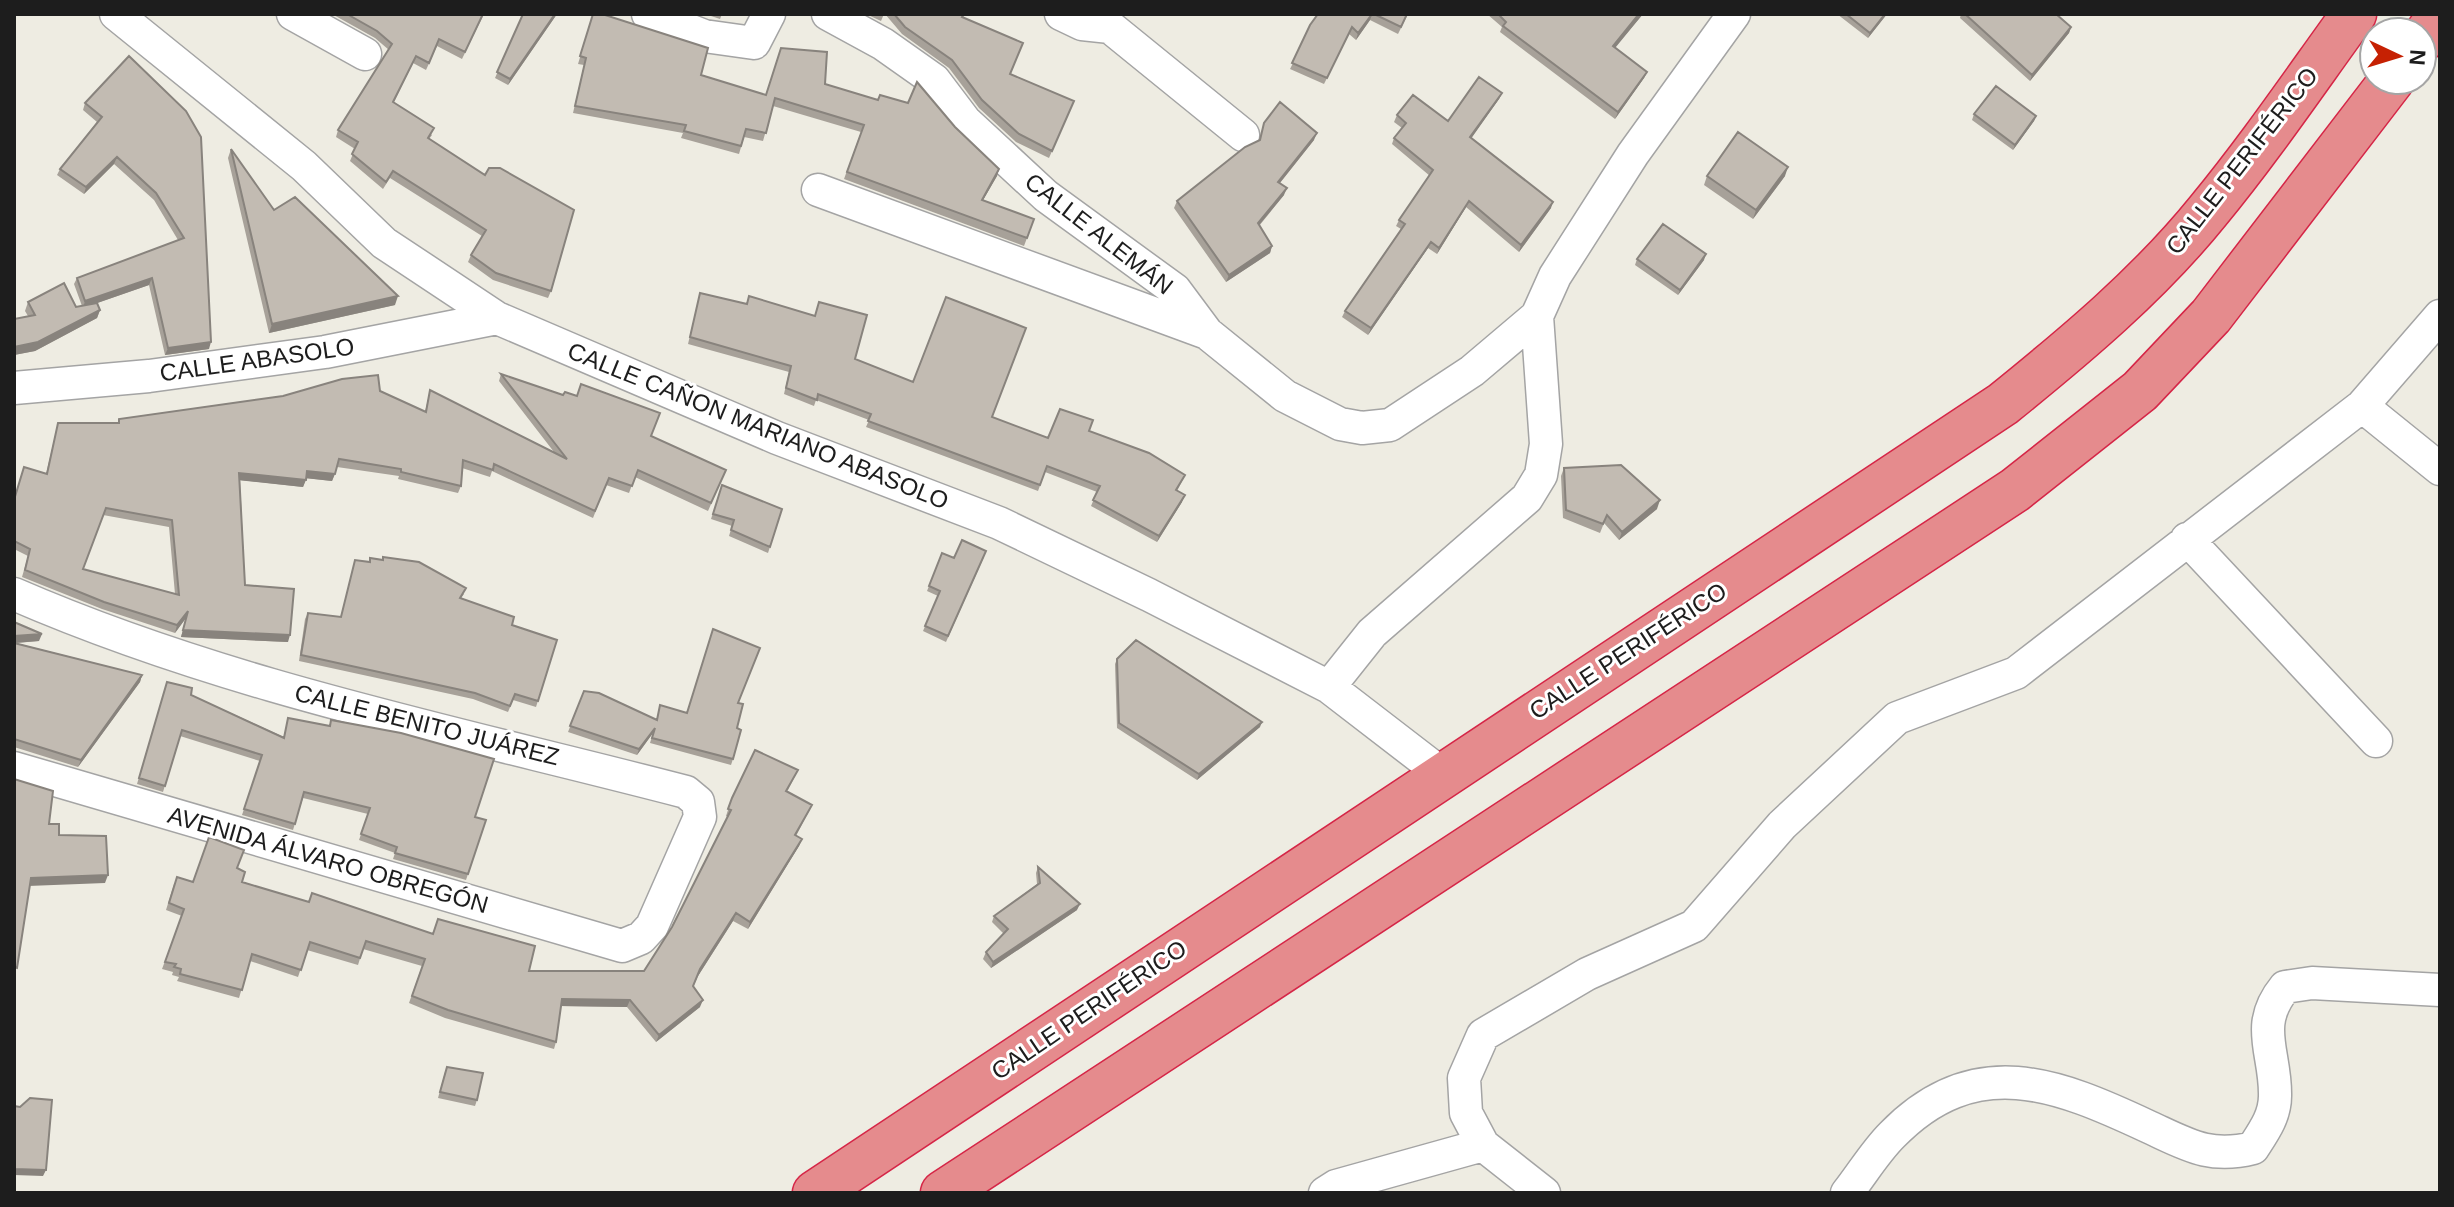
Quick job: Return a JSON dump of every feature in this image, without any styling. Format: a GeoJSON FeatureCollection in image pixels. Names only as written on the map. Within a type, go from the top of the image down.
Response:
{"type":"FeatureCollection","features":[{"type":"Feature","properties":{"kind":"highway","name":"CALLE PERIFÉRICO"},"geometry":{"type":"LineString","coordinates":[[815,1193],[2003,404],[2069,351],[2146,280],[2208,212],[2354,14]]}},
{"type":"Feature","properties":{"kind":"highway"},"geometry":{"type":"LineString","coordinates":[[943,1193],[2015,490],[2140,391],[2211,316],[2380,96]]}},
{"type":"Feature","properties":{"kind":"street","name":"CALLE CAÑON MARIANO ABASOLO"},"geometry":{"type":"LineString","coordinates":[[116,14],[304,166],[384,243],[497,318],[777,438],[999,523],[1329,687],[1442,774]]}},
{"type":"Feature","properties":{"kind":"street"},"geometry":{"type":"LineString","coordinates":[[293,14],[365,54]]}},
{"type":"Feature","properties":{"kind":"street"},"geometry":{"type":"LineString","coordinates":[[648,14],[704,36],[754,43],[769,14]]}},
{"type":"Feature","properties":{"kind":"street","name":"CALLE ALEMÁN"},"geometry":{"type":"LineString","coordinates":[[828,14],[883,44],[934,80],[965,121],[1046,196],[1175,290],[1207,333],[1285,396],[1340,424],[1362,428],[1390,425],[1472,371],[1537,316]]}},
{"type":"Feature","properties":{"kind":"street"},"geometry":{"type":"LineString","coordinates":[[1061,14],[1082,24],[1118,20],[1243,135]]}},
{"type":"Feature","properties":{"kind":"street"},"geometry":{"type":"LineString","coordinates":[[1329,687],[1372,633],[1527,498],[1541,475],[1546,444],[1537,316],[1555,276],[1633,154],[1734,14]]}},
{"type":"Feature","properties":{"kind":"street"},"geometry":{"type":"LineString","coordinates":[[818,190],[1207,333]]}},
{"type":"Feature","properties":{"kind":"street"},"geometry":{"type":"LineString","coordinates":[[1544,1193],[1483,1145],[1466,1113],[1464,1078],[1483,1035],[1587,974],[1694,926],[1782,825],[1897,718],[2016,673],[2362,406],[2440,316]]}},
{"type":"Feature","properties":{"kind":"street","name":"CALLE ABASOLO"},"geometry":{"type":"LineString","coordinates":[[14,388],[149,376],[325,352],[497,318]]}},
{"type":"Feature","properties":{"kind":"street"},"geometry":{"type":"LineString","coordinates":[[2362,406],[2440,469]]}},
{"type":"Feature","properties":{"kind":"street"},"geometry":{"type":"LineString","coordinates":[[2187,539],[2376,741]]}},
{"type":"Feature","properties":{"kind":"street","name":"CALLE BENITO JUÁREZ"},"geometry":{"type":"LineString","coordinates":[[14,594],[106,633],[196,663],[686,792],[698,802],[700,817],[652,926],[641,938]]}},
{"type":"Feature","properties":{"kind":"street","name":"AVENIDA ÁLVARO OBREGÓN"},"geometry":{"type":"LineString","coordinates":[[14,768],[622,946],[641,938]]}},
{"type":"Feature","properties":{"kind":"street"},"geometry":{"type":"LineString","coordinates":[[1847,1193],[1892,1135],[1935,1100],[1978,1084],[2040,1083],[2104,1106],[2201,1151],[2230,1154],[2253,1148],[2270,1124],[2275,1097],[2266,1026],[2271,1004],[2285,987],[2312,983],[2440,990]]}},
{"type":"Feature","properties":{"kind":"street"},"geometry":{"type":"LineString","coordinates":[[1325,1193],[1374,1175],[1483,1145]]}},
{"type":"Feature","properties":{"kind":"building"},"geometry":{"type":"Polygon","coordinates":[[[347,14],[483,14],[465,52],[439,39],[429,63],[416,56],[393,102],[434,128],[428,138],[485,175],[489,168],[500,168],[574,210],[551,291],[496,273],[471,255],[486,230],[393,171],[386,182],[352,154],[358,142],[338,130],[392,44],[377,31],[347,14]]]}},
{"type":"Feature","properties":{"kind":"building"},"geometry":{"type":"Polygon","coordinates":[[[523,14],[555,14],[510,79],[497,72],[523,14]]]}},
{"type":"Feature","properties":{"kind":"building"},"geometry":{"type":"Polygon","coordinates":[[[593,14],[602,14],[708,48],[701,75],[766,95],[781,48],[827,52],[825,84],[878,100],[880,95],[908,103],[917,82],[955,127],[999,169],[982,200],[1034,219],[1027,238],[847,172],[864,125],[775,98],[766,133],[746,129],[741,146],[684,131],[686,125],[575,106],[586,58],[580,56],[593,14]]]}},
{"type":"Feature","properties":{"kind":"building"},"geometry":{"type":"Polygon","coordinates":[[[894,14],[964,14],[962,17],[1023,43],[1010,74],[1074,101],[1052,151],[1019,134],[982,100],[952,60],[905,27],[894,14]]]}},
{"type":"Feature","properties":{"kind":"building"},"geometry":{"type":"Polygon","coordinates":[[[1318,14],[1372,14],[1358,33],[1352,27],[1327,78],[1292,63],[1318,14]]]}},
{"type":"Feature","properties":{"kind":"building"},"geometry":{"type":"Polygon","coordinates":[[[1374,14],[1407,14],[1401,27],[1374,14]]]}},
{"type":"Feature","properties":{"kind":"building"},"geometry":{"type":"Polygon","coordinates":[[[1498,14],[1639,14],[1613,46],[1647,72],[1618,112],[1503,26],[1506,22],[1498,14]]]}},
{"type":"Feature","properties":{"kind":"building"},"geometry":{"type":"Polygon","coordinates":[[[1846,14],[1885,14],[1870,33],[1846,14]]]}},
{"type":"Feature","properties":{"kind":"building"},"geometry":{"type":"Polygon","coordinates":[[[1965,14],[2056,14],[2071,27],[2032,75],[1965,14]]]}},
{"type":"Feature","properties":{"kind":"building"},"geometry":{"type":"Polygon","coordinates":[[[129,56],[186,111],[201,137],[211,342],[168,348],[152,278],[85,301],[77,278],[184,238],[156,193],[117,157],[86,187],[60,169],[102,117],[85,103],[129,56]]]}},
{"type":"Feature","properties":{"kind":"building"},"geometry":{"type":"Polygon","coordinates":[[[1479,77],[1502,93],[1470,137],[1553,202],[1521,245],[1469,201],[1439,248],[1431,242],[1371,328],[1345,311],[1405,224],[1399,220],[1433,170],[1394,138],[1406,123],[1397,115],[1413,95],[1448,121],[1479,77]]]}},
{"type":"Feature","properties":{"kind":"building"},"geometry":{"type":"Polygon","coordinates":[[[1996,86],[2036,116],[2015,145],[1974,114],[1996,86]]]}},
{"type":"Feature","properties":{"kind":"building"},"geometry":{"type":"Polygon","coordinates":[[[1280,102],[1317,133],[1278,182],[1287,188],[1258,223],[1272,246],[1229,275],[1177,201],[1245,147],[1260,140],[1264,123],[1280,102]]]}},
{"type":"Feature","properties":{"kind":"building"},"geometry":{"type":"Polygon","coordinates":[[[1738,132],[1788,167],[1756,210],[1707,176],[1738,132]]]}},
{"type":"Feature","properties":{"kind":"building"},"geometry":{"type":"Polygon","coordinates":[[[231,149],[274,210],[295,197],[398,296],[272,324],[231,149]]]}},
{"type":"Feature","properties":{"kind":"building"},"geometry":{"type":"Polygon","coordinates":[[[1663,224],[1706,254],[1680,290],[1637,259],[1663,224]]]}},
{"type":"Feature","properties":{"kind":"building"},"geometry":{"type":"Polygon","coordinates":[[[64,283],[76,307],[97,303],[100,310],[38,342],[14,347],[14,319],[35,315],[28,302],[64,283]]]}},
{"type":"Feature","properties":{"kind":"building"},"geometry":{"type":"Polygon","coordinates":[[[700,293],[747,304],[749,296],[815,316],[819,302],[867,315],[855,359],[913,382],[946,297],[1026,328],[992,417],[1048,438],[1060,409],[1093,420],[1089,431],[1149,453],[1185,475],[1176,490],[1185,495],[1159,536],[1093,500],[1100,486],[1047,466],[1040,485],[868,421],[871,414],[818,394],[817,400],[786,388],[791,366],[690,337],[700,293]]]}},
{"type":"Feature","properties":{"kind":"building"},"geometry":{"type":"Polygon","coordinates":[[[501,374],[563,395],[565,392],[577,396],[581,384],[660,413],[651,436],[726,470],[711,503],[638,470],[632,486],[609,478],[595,511],[494,464],[493,470],[463,460],[461,486],[401,472],[401,469],[339,459],[335,474],[307,471],[306,480],[239,473],[245,585],[294,589],[290,635],[183,630],[188,611],[177,625],[104,602],[25,570],[30,549],[14,541],[14,500],[24,467],[47,474],[58,423],[119,423],[119,419],[283,396],[342,379],[378,375],[380,391],[426,412],[430,390],[567,459],[501,374]],[[106,508],[83,569],[179,595],[172,520],[106,508]]]}},
{"type":"Feature","properties":{"kind":"building"},"geometry":{"type":"Polygon","coordinates":[[[1621,465],[1660,500],[1622,532],[1607,515],[1603,524],[1566,510],[1564,468],[1621,465]]]}},
{"type":"Feature","properties":{"kind":"building"},"geometry":{"type":"Polygon","coordinates":[[[722,485],[782,509],[770,547],[731,530],[734,520],[713,514],[722,485]]]}},
{"type":"Feature","properties":{"kind":"building"},"geometry":{"type":"Polygon","coordinates":[[[962,540],[986,551],[948,636],[925,626],[940,591],[929,586],[942,553],[954,558],[962,540]]]}},
{"type":"Feature","properties":{"kind":"building"},"geometry":{"type":"Polygon","coordinates":[[[383,557],[419,562],[466,588],[460,598],[514,617],[512,625],[557,640],[538,701],[515,694],[510,706],[475,693],[301,655],[308,613],[341,617],[355,560],[370,562],[370,558],[383,560],[383,557]]]}},
{"type":"Feature","properties":{"kind":"building"},"geometry":{"type":"Polygon","coordinates":[[[14,622],[42,634],[14,636],[14,622]]]}},
{"type":"Feature","properties":{"kind":"building"},"geometry":{"type":"Polygon","coordinates":[[[713,629],[760,648],[738,703],[743,704],[737,728],[741,730],[733,759],[652,738],[655,728],[639,749],[570,726],[584,691],[599,693],[657,720],[660,705],[687,713],[713,629]]]}},
{"type":"Feature","properties":{"kind":"building"},"geometry":{"type":"Polygon","coordinates":[[[1136,640],[1262,722],[1199,774],[1119,723],[1117,659],[1136,640]]]}},
{"type":"Feature","properties":{"kind":"building"},"geometry":{"type":"Polygon","coordinates":[[[14,643],[142,675],[81,760],[14,739],[14,643]]]}},
{"type":"Feature","properties":{"kind":"building"},"geometry":{"type":"Polygon","coordinates":[[[167,682],[192,688],[191,695],[284,738],[288,718],[330,726],[331,720],[401,733],[494,759],[475,817],[486,820],[468,874],[395,853],[397,847],[361,834],[370,808],[304,792],[295,824],[244,809],[262,755],[182,730],[165,786],[139,778],[167,682]]]}},
{"type":"Feature","properties":{"kind":"building"},"geometry":{"type":"Polygon","coordinates":[[[755,750],[798,770],[786,791],[812,805],[795,835],[802,839],[750,922],[736,913],[700,969],[693,986],[703,1000],[659,1035],[630,1000],[562,999],[556,1042],[448,1010],[412,996],[425,959],[366,941],[360,958],[310,942],[301,970],[252,954],[242,990],[180,974],[181,969],[174,967],[176,964],[165,962],[184,909],[169,903],[177,877],[193,882],[209,837],[244,850],[237,868],[245,872],[242,882],[309,902],[312,893],[433,934],[438,919],[535,946],[529,971],[644,971],[672,927],[731,810],[728,809],[732,798],[755,750]]]}},
{"type":"Feature","properties":{"kind":"building"},"geometry":{"type":"Polygon","coordinates":[[[14,779],[53,791],[49,824],[59,824],[59,835],[106,836],[108,875],[31,878],[17,968],[14,967],[14,779]]]}},
{"type":"Feature","properties":{"kind":"building"},"geometry":{"type":"Polygon","coordinates":[[[1038,867],[1080,904],[993,962],[986,952],[1008,929],[994,916],[1040,883],[1038,867]]]}},
{"type":"Feature","properties":{"kind":"building"},"geometry":{"type":"Polygon","coordinates":[[[447,1067],[483,1073],[477,1100],[440,1092],[447,1067]]]}},
{"type":"Feature","properties":{"kind":"building"},"geometry":{"type":"Polygon","coordinates":[[[30,1098],[52,1100],[46,1170],[14,1169],[14,1106],[20,1107],[30,1098]]]}}]}
